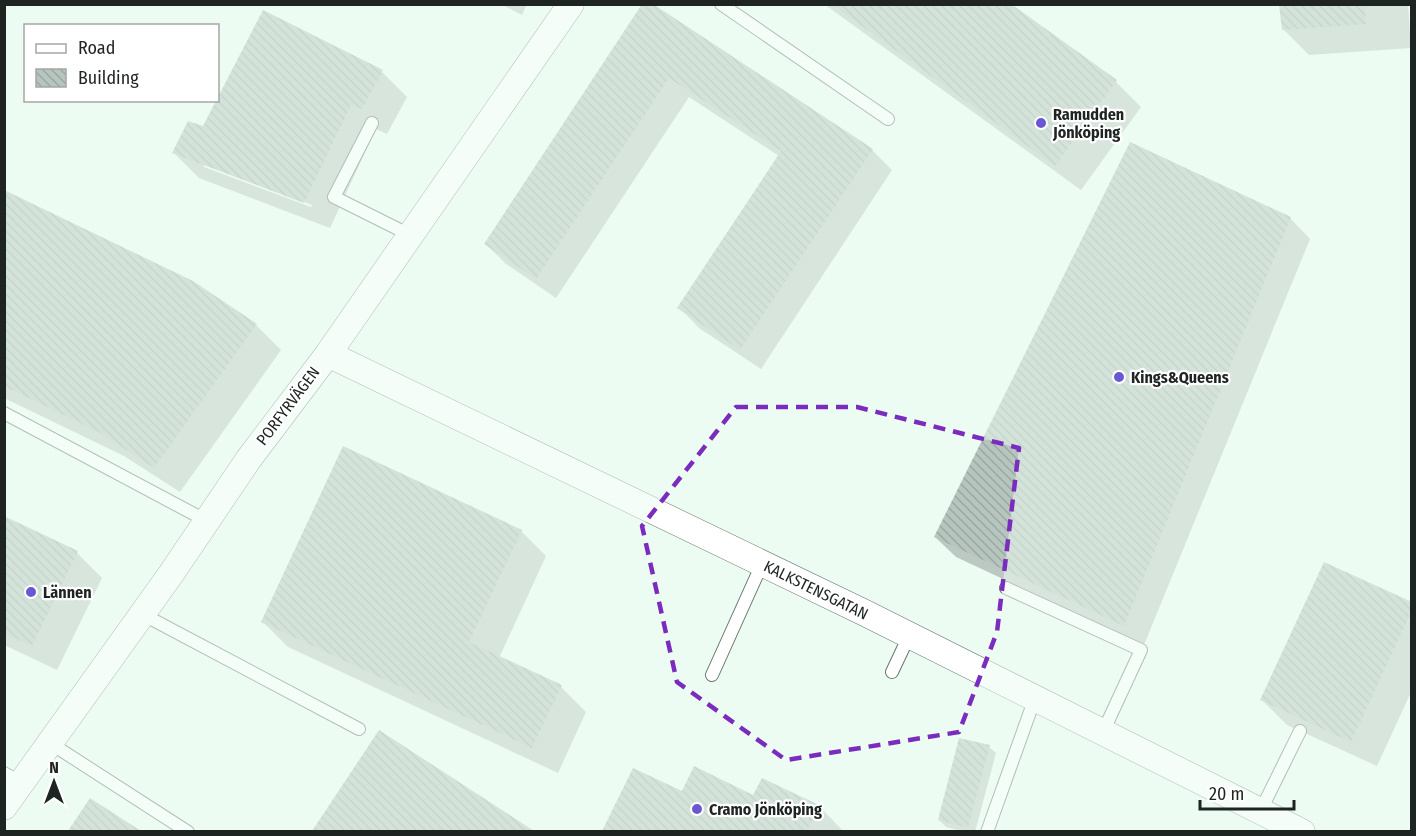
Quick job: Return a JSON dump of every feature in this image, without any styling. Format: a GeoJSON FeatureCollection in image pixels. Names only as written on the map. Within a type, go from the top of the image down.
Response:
{"type":"FeatureCollection","features":[{"type":"Feature","properties":{"kind":"street","name":"PORFYRVÄGEN"},"geometry":{"type":"LineString","coordinates":[[4,807],[13,778],[51,743],[248,460],[328,354],[571,4]]}},
{"type":"Feature","properties":{"kind":"street","name":"KALKSTENSGATAN"},"geometry":{"type":"LineString","coordinates":[[328,354],[1035,698],[1260,810],[1289,828]]}},
{"type":"Feature","properties":{"kind":"lane"},"geometry":{"type":"LineString","coordinates":[[721,4],[888,119]]}},
{"type":"Feature","properties":{"kind":"lane"},"geometry":{"type":"LineString","coordinates":[[372,123],[334,197],[410,235]]}},
{"type":"Feature","properties":{"kind":"lane"},"geometry":{"type":"LineString","coordinates":[[4,413],[207,521]]}},
{"type":"Feature","properties":{"kind":"lane"},"geometry":{"type":"LineString","coordinates":[[712,675],[762,564]]}},
{"type":"Feature","properties":{"kind":"lane"},"geometry":{"type":"LineString","coordinates":[[1006,588],[1141,650],[1103,732]]}},
{"type":"Feature","properties":{"kind":"lane"},"geometry":{"type":"LineString","coordinates":[[142,614],[359,729]]}},
{"type":"Feature","properties":{"kind":"lane"},"geometry":{"type":"LineString","coordinates":[[892,672],[909,636]]}},
{"type":"Feature","properties":{"kind":"lane"},"geometry":{"type":"LineString","coordinates":[[987,831],[1035,698]]}},
{"type":"Feature","properties":{"kind":"lane"},"geometry":{"type":"LineString","coordinates":[[1260,810],[1300,731]]}},
{"type":"Feature","properties":{"kind":"lane"},"geometry":{"type":"LineString","coordinates":[[51,743],[188,831]]}},
{"type":"Feature","properties":{"kind":"highlighted area"},"geometry":{"type":"Polygon","coordinates":[[[736,407],[857,407],[1019,448],[997,632],[959,732],[786,760],[677,682],[642,526],[736,407]]]}},
{"type":"Feature","properties":{"kind":"building"},"geometry":{"type":"Polygon","coordinates":[[[642,4],[653,4],[873,149],[740,350],[677,308],[781,151],[669,78],[536,279],[484,244],[642,4]]]}},
{"type":"Feature","properties":{"kind":"building","name":"Ramudden Jönköping"},"geometry":{"type":"Polygon","coordinates":[[[832,4],[1011,4],[1117,80],[1055,166],[832,4]]]}},
{"type":"Feature","properties":{"kind":"building"},"geometry":{"type":"Polygon","coordinates":[[[1279,4],[1365,4],[1366,24],[1282,30],[1279,4]]]}},
{"type":"Feature","properties":{"kind":"building"},"geometry":{"type":"Polygon","coordinates":[[[263,10],[383,70],[362,109],[351,105],[304,203],[172,153],[188,121],[203,126],[215,102],[219,102],[219,95],[263,10]]]}},
{"type":"Feature","properties":{"kind":"building","name":"Kings&Queens"},"geometry":{"type":"Polygon","coordinates":[[[1130,142],[1291,217],[1124,626],[934,537],[1130,142]]]}},
{"type":"Feature","properties":{"kind":"building"},"geometry":{"type":"Polygon","coordinates":[[[4,190],[193,281],[257,324],[154,468],[97,431],[4,386],[4,190]]]}},
{"type":"Feature","properties":{"kind":"building"},"geometry":{"type":"Polygon","coordinates":[[[343,446],[522,530],[469,642],[562,685],[532,748],[261,622],[343,446]]]}},
{"type":"Feature","properties":{"kind":"building","name":"Lännen"},"geometry":{"type":"Polygon","coordinates":[[[4,516],[78,551],[32,646],[4,633],[4,516]]]}},
{"type":"Feature","properties":{"kind":"building"},"geometry":{"type":"Polygon","coordinates":[[[1324,562],[1412,602],[1412,610],[1351,742],[1260,700],[1324,562]]]}},
{"type":"Feature","properties":{"kind":"building"},"geometry":{"type":"Polygon","coordinates":[[[379,730],[534,831],[312,831],[379,730]]]}},
{"type":"Feature","properties":{"kind":"building"},"geometry":{"type":"Polygon","coordinates":[[[959,738],[990,745],[968,828],[938,820],[959,738]]]}},
{"type":"Feature","properties":{"kind":"building","name":"Cramo Jönköping"},"geometry":{"type":"Polygon","coordinates":[[[694,766],[753,795],[762,778],[821,806],[807,831],[602,831],[633,768],[682,791],[694,766]]]}},
{"type":"Feature","properties":{"kind":"building"},"geometry":{"type":"Polygon","coordinates":[[[90,798],[141,831],[68,831],[90,798]]]}},
{"type":"Feature","properties":{"kind":"place","name":"Ramudden Jönköping"},"geometry":{"type":"Point","coordinates":[1041,123]}},
{"type":"Feature","properties":{"kind":"place","name":"Kings&Queens"},"geometry":{"type":"Point","coordinates":[1119,377]}},
{"type":"Feature","properties":{"kind":"place","name":"Lännen"},"geometry":{"type":"Point","coordinates":[31,592]}},
{"type":"Feature","properties":{"kind":"place","name":"Cramo Jönköping"},"geometry":{"type":"Point","coordinates":[697,809]}}]}
